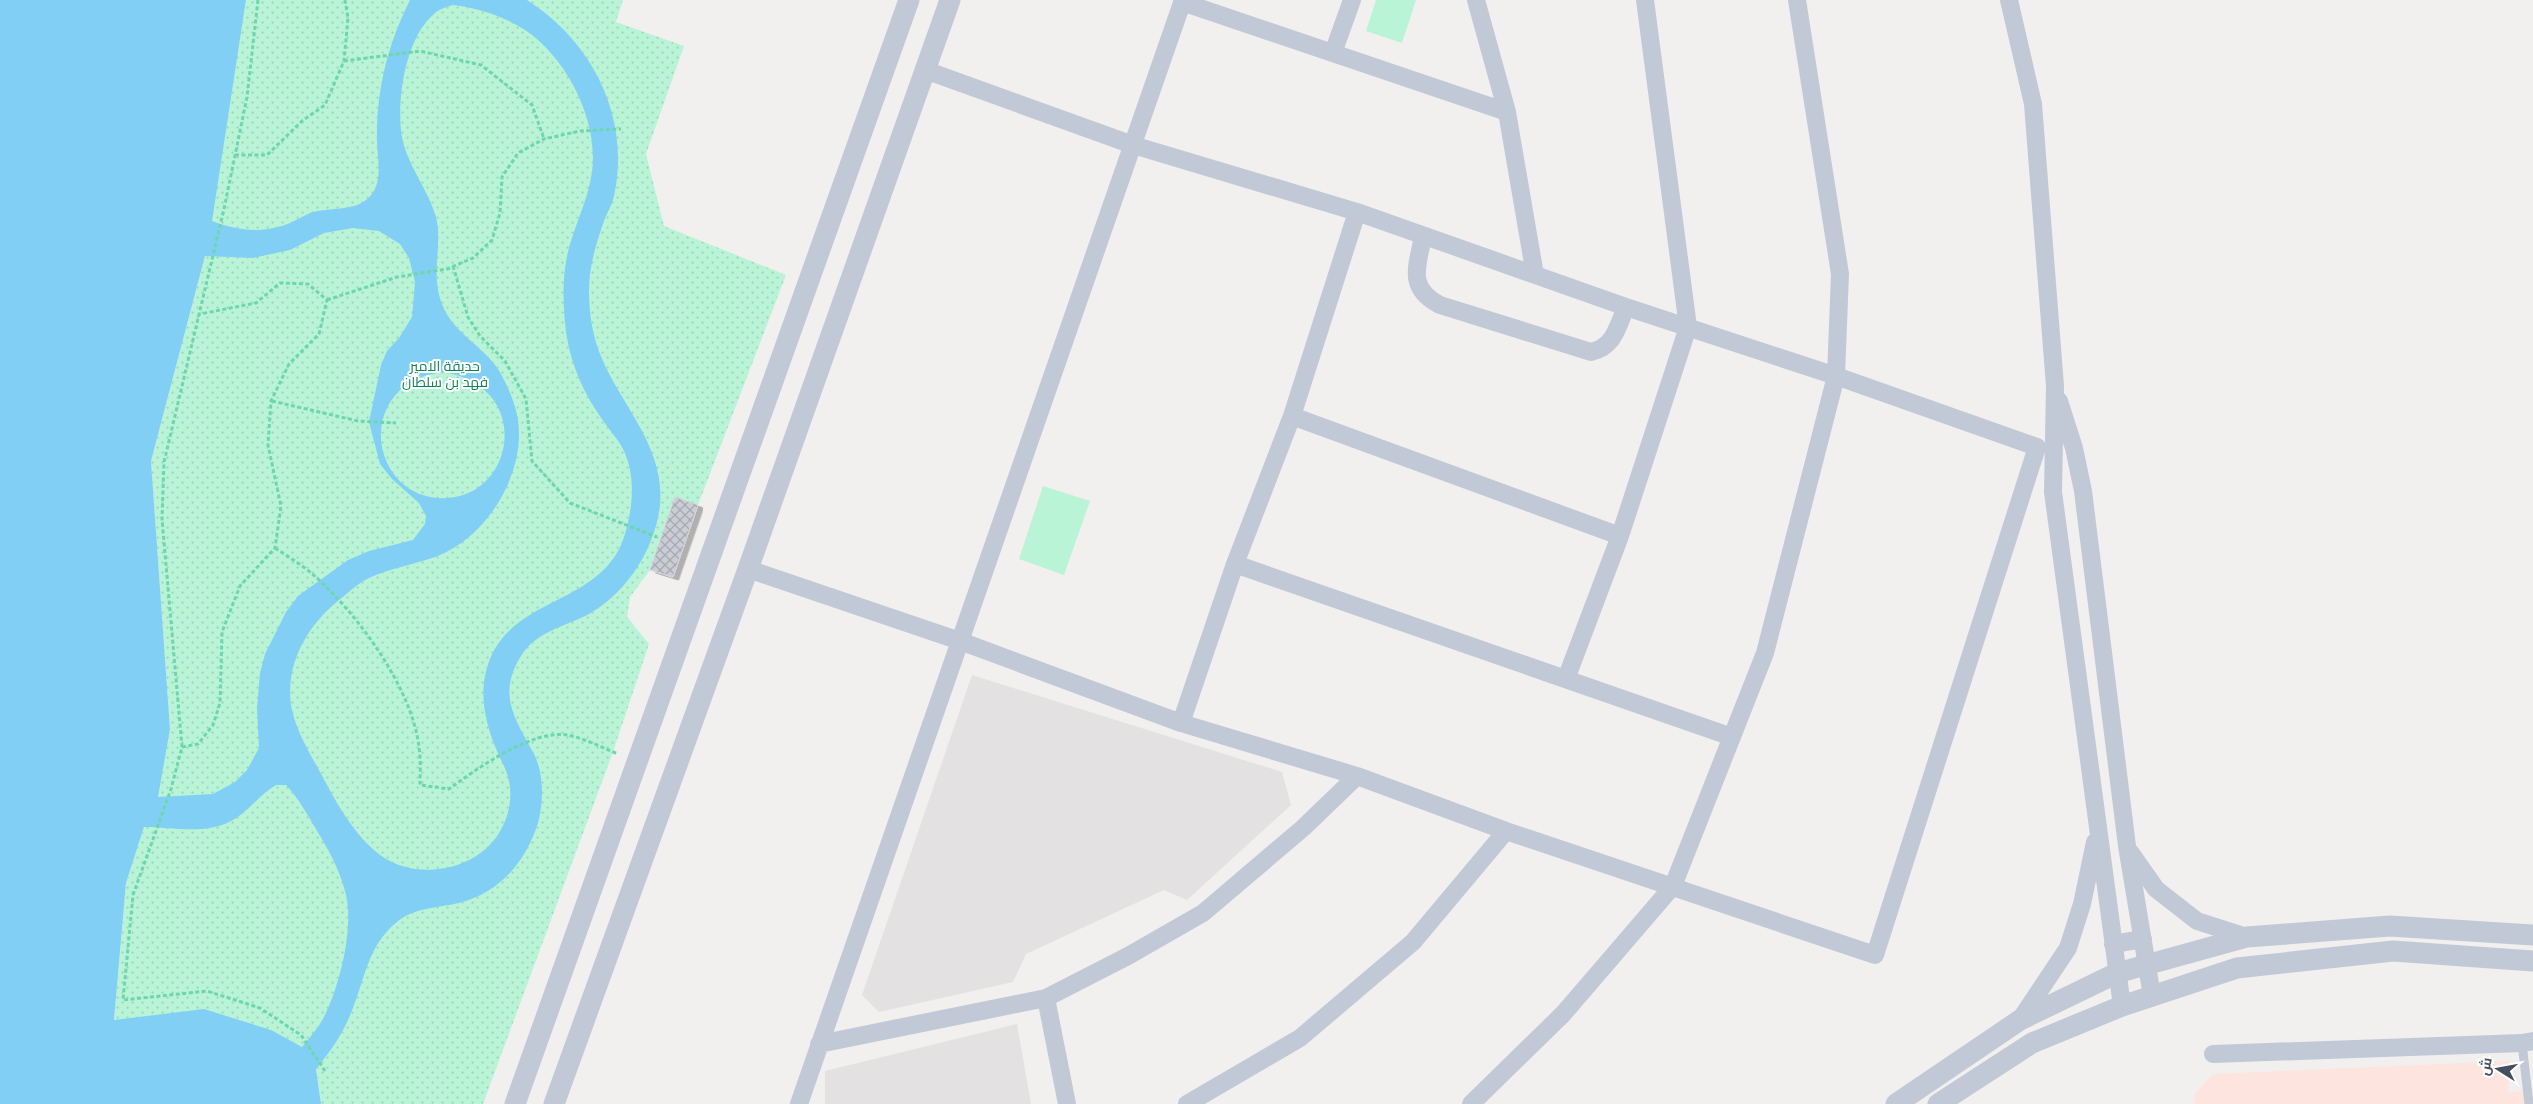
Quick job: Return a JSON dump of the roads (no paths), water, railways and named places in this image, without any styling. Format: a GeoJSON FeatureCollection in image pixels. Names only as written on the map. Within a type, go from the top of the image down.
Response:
{"type":"FeatureCollection","features":[{"type":"Feature","properties":{"kind":"street"},"geometry":{"type":"LineString","coordinates":[[515,1104],[909,0]]}},
{"type":"Feature","properties":{"kind":"street"},"geometry":{"type":"LineString","coordinates":[[554,1104],[748,569],[950,0]]}},
{"type":"Feature","properties":{"kind":"street"},"geometry":{"type":"LineString","coordinates":[[1333,53],[1352,0]]}},
{"type":"Feature","properties":{"kind":"street"},"geometry":{"type":"LineString","coordinates":[[1476,0],[1507,112],[1535,275]]}},
{"type":"Feature","properties":{"kind":"street"},"geometry":{"type":"LineString","coordinates":[[1566,679],[1620,536],[1688,328],[1646,0]]}},
{"type":"Feature","properties":{"kind":"street"},"geometry":{"type":"LineString","coordinates":[[1471,1104],[1563,1014],[1673,886],[1765,653],[1836,376],[1840,274],[1797,0]]}},
{"type":"Feature","properties":{"kind":"street"},"geometry":{"type":"LineString","coordinates":[[2009,0],[2033,104],[2055,386],[2054,492],[2085,714],[2122,1006]]}},
{"type":"Feature","properties":{"kind":"street"},"geometry":{"type":"LineString","coordinates":[[798,1104],[1183,1],[1507,112]]}},
{"type":"Feature","properties":{"kind":"street"},"geometry":{"type":"LineString","coordinates":[[925,70],[1133,145],[1357,212],[1423,237],[1626,307],[1836,376],[2054,452]]}},
{"type":"Feature","properties":{"kind":"street"},"geometry":{"type":"LineString","coordinates":[[1181,724],[1235,564],[1292,416],[1357,212]]}},
{"type":"Feature","properties":{"kind":"street"},"geometry":{"type":"LineString","coordinates":[[1423,237],[1416,272],[1418,285],[1427,298],[1440,305],[1591,352],[1602,349],[1611,342],[1626,307]]}},
{"type":"Feature","properties":{"kind":"street"},"geometry":{"type":"LineString","coordinates":[[2055,386],[2079,474],[2127,846],[2152,996]]}},
{"type":"Feature","properties":{"kind":"street"},"geometry":{"type":"LineString","coordinates":[[1292,416],[1620,536]]}},
{"type":"Feature","properties":{"kind":"street"},"geometry":{"type":"LineString","coordinates":[[748,569],[960,641],[1181,724],[1357,776],[1506,831],[1875,955],[2036,447]]}},
{"type":"Feature","properties":{"kind":"street"},"geometry":{"type":"LineString","coordinates":[[2054,477],[2079,474]]}},
{"type":"Feature","properties":{"kind":"street"},"geometry":{"type":"LineString","coordinates":[[1235,564],[1732,737]]}},
{"type":"Feature","properties":{"kind":"street"},"geometry":{"type":"LineString","coordinates":[[819,1044],[1046,998],[1128,956],[1203,913],[1303,828],[1357,776]]}},
{"type":"Feature","properties":{"kind":"street"},"geometry":{"type":"LineString","coordinates":[[2020,1020],[2068,948],[2082,904],[2098,827]]}},
{"type":"Feature","properties":{"kind":"street"},"geometry":{"type":"LineString","coordinates":[[1187,1104],[1300,1038],[1413,942],[1506,831]]}},
{"type":"Feature","properties":{"kind":"street"},"geometry":{"type":"LineString","coordinates":[[2127,846],[2156,889],[2197,921],[2247,937]]}},
{"type":"Feature","properties":{"kind":"street"},"geometry":{"type":"LineString","coordinates":[[1896,1104],[2020,1020],[2117,973],[2247,937],[2390,926],[2533,935]]}},
{"type":"Feature","properties":{"kind":"street"},"geometry":{"type":"LineString","coordinates":[[2113,944],[2143,939]]}},
{"type":"Feature","properties":{"kind":"street"},"geometry":{"type":"LineString","coordinates":[[1938,1104],[2032,1043],[2122,1006],[2237,968],[2393,951],[2533,961]]}},
{"type":"Feature","properties":{"kind":"street"},"geometry":{"type":"LineString","coordinates":[[1046,998],[1067,1104]]}},
{"type":"Feature","properties":{"kind":"street"},"geometry":{"type":"LineString","coordinates":[[2213,1054],[2528,1042]]}},
{"type":"Feature","properties":{"kind":"street"},"geometry":{"type":"LineString","coordinates":[[805,1084],[806,1104]]}},
{"type":"Feature","properties":{"kind":"lane"},"geometry":{"type":"LineString","coordinates":[[2528,1042],[2529,1104]]}},
{"type":"Feature","properties":{"kind":"water"},"geometry":{"type":"Polygon","coordinates":[[[0,0],[246,0],[212,221],[241,229],[260,230],[290,223],[317,211],[346,208],[360,204],[372,194],[376,187],[379,172],[377,121],[381,85],[395,33],[410,0],[527,0],[550,17],[571,37],[588,60],[602,85],[611,111],[617,138],[618,167],[614,196],[601,230],[592,264],[589,282],[591,318],[594,336],[603,361],[650,447],[660,484],[660,505],[657,522],[644,556],[634,572],[610,599],[596,610],[548,632],[533,642],[526,648],[514,670],[510,682],[511,706],[537,760],[541,777],[541,805],[533,837],[519,862],[509,874],[487,892],[459,903],[411,913],[387,931],[368,964],[356,1001],[344,1028],[316,1069],[321,1104],[0,1104],[0,0]],[[453,5],[436,12],[424,25],[416,38],[410,54],[405,71],[400,106],[402,137],[408,157],[436,217],[438,228],[437,281],[442,304],[453,323],[498,369],[513,400],[517,413],[519,441],[515,462],[508,483],[498,503],[485,521],[469,537],[451,549],[432,558],[384,572],[366,580],[330,607],[309,632],[301,646],[291,677],[290,693],[294,718],[303,741],[354,829],[373,849],[393,863],[405,867],[429,870],[442,869],[466,862],[485,850],[499,833],[508,813],[510,802],[509,781],[490,733],[483,695],[485,676],[495,649],[511,629],[531,615],[596,577],[613,559],[625,534],[630,513],[632,491],[627,459],[621,445],[597,411],[579,379],[571,356],[566,332],[564,313],[565,265],[592,172],[593,152],[585,112],[567,74],[540,42],[525,30],[490,13],[453,5]],[[353,228],[324,233],[290,250],[253,258],[205,256],[151,461],[170,729],[158,797],[213,794],[235,782],[247,770],[259,748],[257,708],[260,673],[265,654],[286,612],[298,596],[348,560],[369,551],[413,540],[425,524],[426,516],[419,503],[392,479],[380,464],[369,422],[381,365],[387,351],[399,338],[412,317],[415,282],[409,258],[400,244],[379,231],[353,228]],[[442,372],[423,377],[406,385],[389,404],[384,414],[382,426],[383,450],[393,473],[409,488],[419,494],[430,497],[458,497],[481,486],[496,468],[504,445],[503,422],[493,400],[473,382],[442,372]],[[276,785],[237,818],[211,828],[144,827],[126,883],[114,1020],[204,1009],[271,1030],[302,1047],[319,1025],[330,1004],[344,955],[348,921],[348,905],[345,891],[340,874],[329,851],[306,812],[286,785],[276,785]]]}},
{"type":"Feature","properties":{"kind":"park label","name":"حديقة الامير فهد بن سلطان"},"geometry":{"type":"Point","coordinates":[445,374]}}]}
